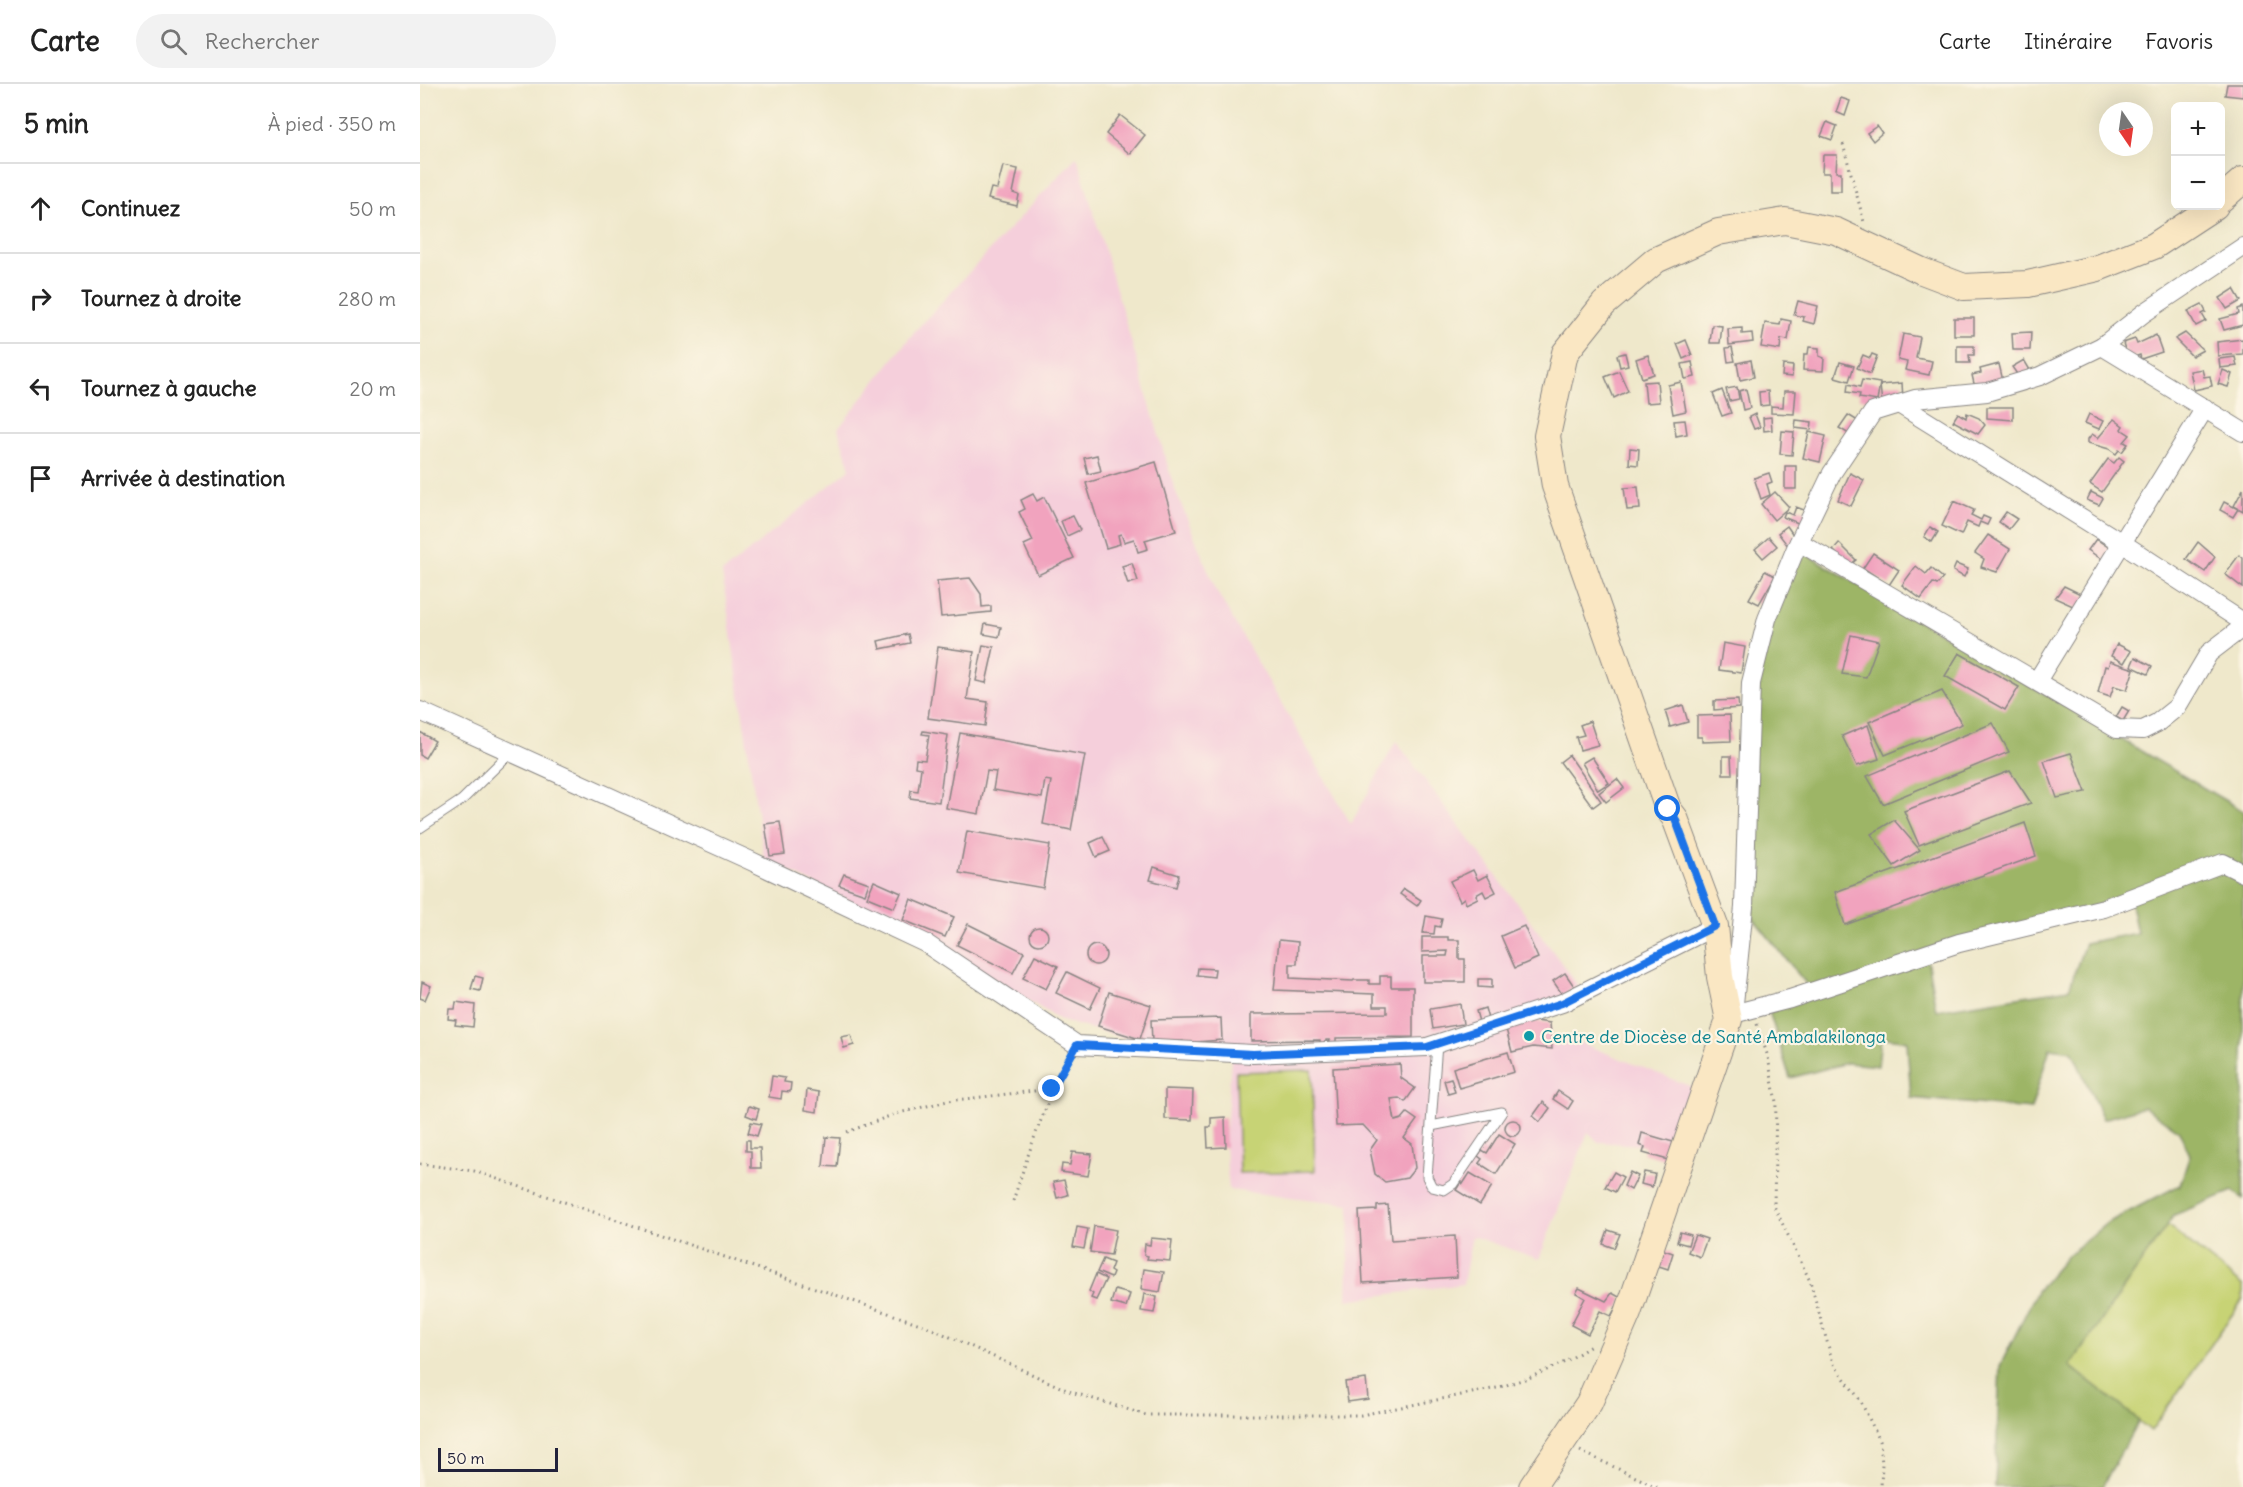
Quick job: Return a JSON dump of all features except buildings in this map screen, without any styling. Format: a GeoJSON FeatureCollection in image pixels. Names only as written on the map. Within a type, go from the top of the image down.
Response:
{"type":"FeatureCollection","features":[{"type":"Feature","properties":{"kind":"street"},"geometry":{"type":"LineString","coordinates":[[2225,196],[2243,180]]}},
{"type":"Feature","properties":{"kind":"street"},"geometry":{"type":"LineString","coordinates":[[1738,1014],[1720,977],[1715,926],[1675,818],[1668,809],[1555,486],[1547,436],[1565,353],[1604,304],[1656,260],[1718,232],[1785,221],[1836,231],[1922,271],[1964,287],[2028,284],[2098,268],[2154,246],[2209,210]]}},
{"type":"Feature","properties":{"kind":"street"},"geometry":{"type":"LineString","coordinates":[[1532,1487],[1589,1403],[1628,1313],[1738,1014],[1752,683],[1767,619],[1799,542],[1832,473],[1873,412],[1915,399],[1987,392],[2040,376],[2102,346],[2144,313],[2243,247]]}},
{"type":"Feature","properties":{"kind":"street"},"geometry":{"type":"LineString","coordinates":[[2102,346],[2243,432]]}},
{"type":"Feature","properties":{"kind":"street"},"geometry":{"type":"LineString","coordinates":[[1899,404],[2122,543],[2243,622]]}},
{"type":"Feature","properties":{"kind":"street"},"geometry":{"type":"LineString","coordinates":[[2037,681],[2205,408]]}},
{"type":"Feature","properties":{"kind":"street"},"geometry":{"type":"LineString","coordinates":[[1799,542],[2117,729],[2143,730],[2157,723],[2177,707],[2209,652],[2243,627]]}},
{"type":"Feature","properties":{"kind":"street"},"geometry":{"type":"LineString","coordinates":[[420,711],[749,860],[925,944],[1077,1045],[1253,1054],[1427,1047],[1562,1003],[1715,926]]}},
{"type":"Feature","properties":{"kind":"street"},"geometry":{"type":"LineString","coordinates":[[1738,1014],[1959,943],[2104,909],[2223,864],[2243,873]]}},
{"type":"Feature","properties":{"kind":"lane"},"geometry":{"type":"LineString","coordinates":[[420,828],[462,800],[511,752]]}},
{"type":"Feature","properties":{"kind":"lane"},"geometry":{"type":"LineString","coordinates":[[1431,1126],[1502,1112],[1453,1184],[1444,1190],[1432,1187],[1427,1177],[1437,1044]]}},
{"type":"Feature","properties":{"kind":"path"},"geometry":{"type":"LineString","coordinates":[[1843,144],[1871,247]]}},
{"type":"Feature","properties":{"kind":"path"},"geometry":{"type":"LineString","coordinates":[[1738,1014],[1768,1057],[1776,1102],[1774,1206],[1810,1281],[1833,1363],[1860,1400],[1880,1441],[1881,1487]]}},
{"type":"Feature","properties":{"kind":"path"},"geometry":{"type":"LineString","coordinates":[[1013,1201],[1052,1089],[1077,1045]]}},
{"type":"Feature","properties":{"kind":"path"},"geometry":{"type":"LineString","coordinates":[[847,1132],[895,1114],[947,1101],[1052,1089]]}},
{"type":"Feature","properties":{"kind":"path"},"geometry":{"type":"LineString","coordinates":[[420,1164],[474,1171],[926,1326],[1071,1392],[1146,1415],[1360,1415],[1497,1388],[1566,1362],[1598,1342]]}},
{"type":"Feature","properties":{"kind":"path"},"geometry":{"type":"LineString","coordinates":[[1563,1443],[1657,1487]]}},
{"type":"Feature","properties":{"kind":"shaded area"},"geometry":{"type":"Polygon","coordinates":[[[1077,156],[1174,487],[1217,592],[1351,824],[1396,741],[1578,985],[1521,1032],[1576,1041],[1692,1087],[1673,1142],[1643,1133],[1639,1145],[1598,1142],[1588,1132],[1539,1259],[1472,1236],[1463,1284],[1347,1300],[1350,1204],[1229,1190],[1225,1147],[1232,1043],[1144,1043],[1062,1021],[927,939],[764,859],[722,573],[850,469],[838,429],[914,332],[1077,156]]]}},
{"type":"Feature","properties":{"kind":"green space"},"geometry":{"type":"Polygon","coordinates":[[[1796,548],[2243,811],[2243,1199],[2233,1191],[2174,1215],[2070,1366],[2139,1420],[2102,1487],[1995,1487],[2000,1366],[2037,1291],[2066,1257],[2107,1223],[2180,1185],[2190,1155],[2179,1131],[2144,1107],[2103,1119],[2072,1051],[2050,1048],[2031,1109],[1911,1098],[1907,1041],[1881,1037],[1878,1066],[1847,1063],[1790,1078],[1767,1005],[1812,991],[1744,907],[1751,683],[1796,548]],[[2130,899],[1926,954],[1936,1010],[2069,989],[2085,943],[2137,933],[2130,899]]]}},
{"type":"Feature","properties":{"kind":"green space"},"geometry":{"type":"Polygon","coordinates":[[[1312,1070],[1315,1171],[1239,1173],[1236,1072],[1312,1070]]]}},
{"type":"Feature","properties":{"kind":"green space"},"geometry":{"type":"Polygon","coordinates":[[[2167,1225],[2243,1286],[2243,1299],[2151,1431],[2070,1366],[2167,1225]]]}},
{"type":"Feature","properties":{"kind":"place","name":"Centre de Diocèse de Santé Ambalakilonga"},"geometry":{"type":"Point","coordinates":[1529,1036]}},
{"type":"Feature","properties":{"kind":"route"},"geometry":{"type":"LineString","coordinates":[[1052,1089],[1077,1045],[1253,1054],[1427,1047],[1562,1003],[1715,926],[1675,818],[1668,809]]}}]}
